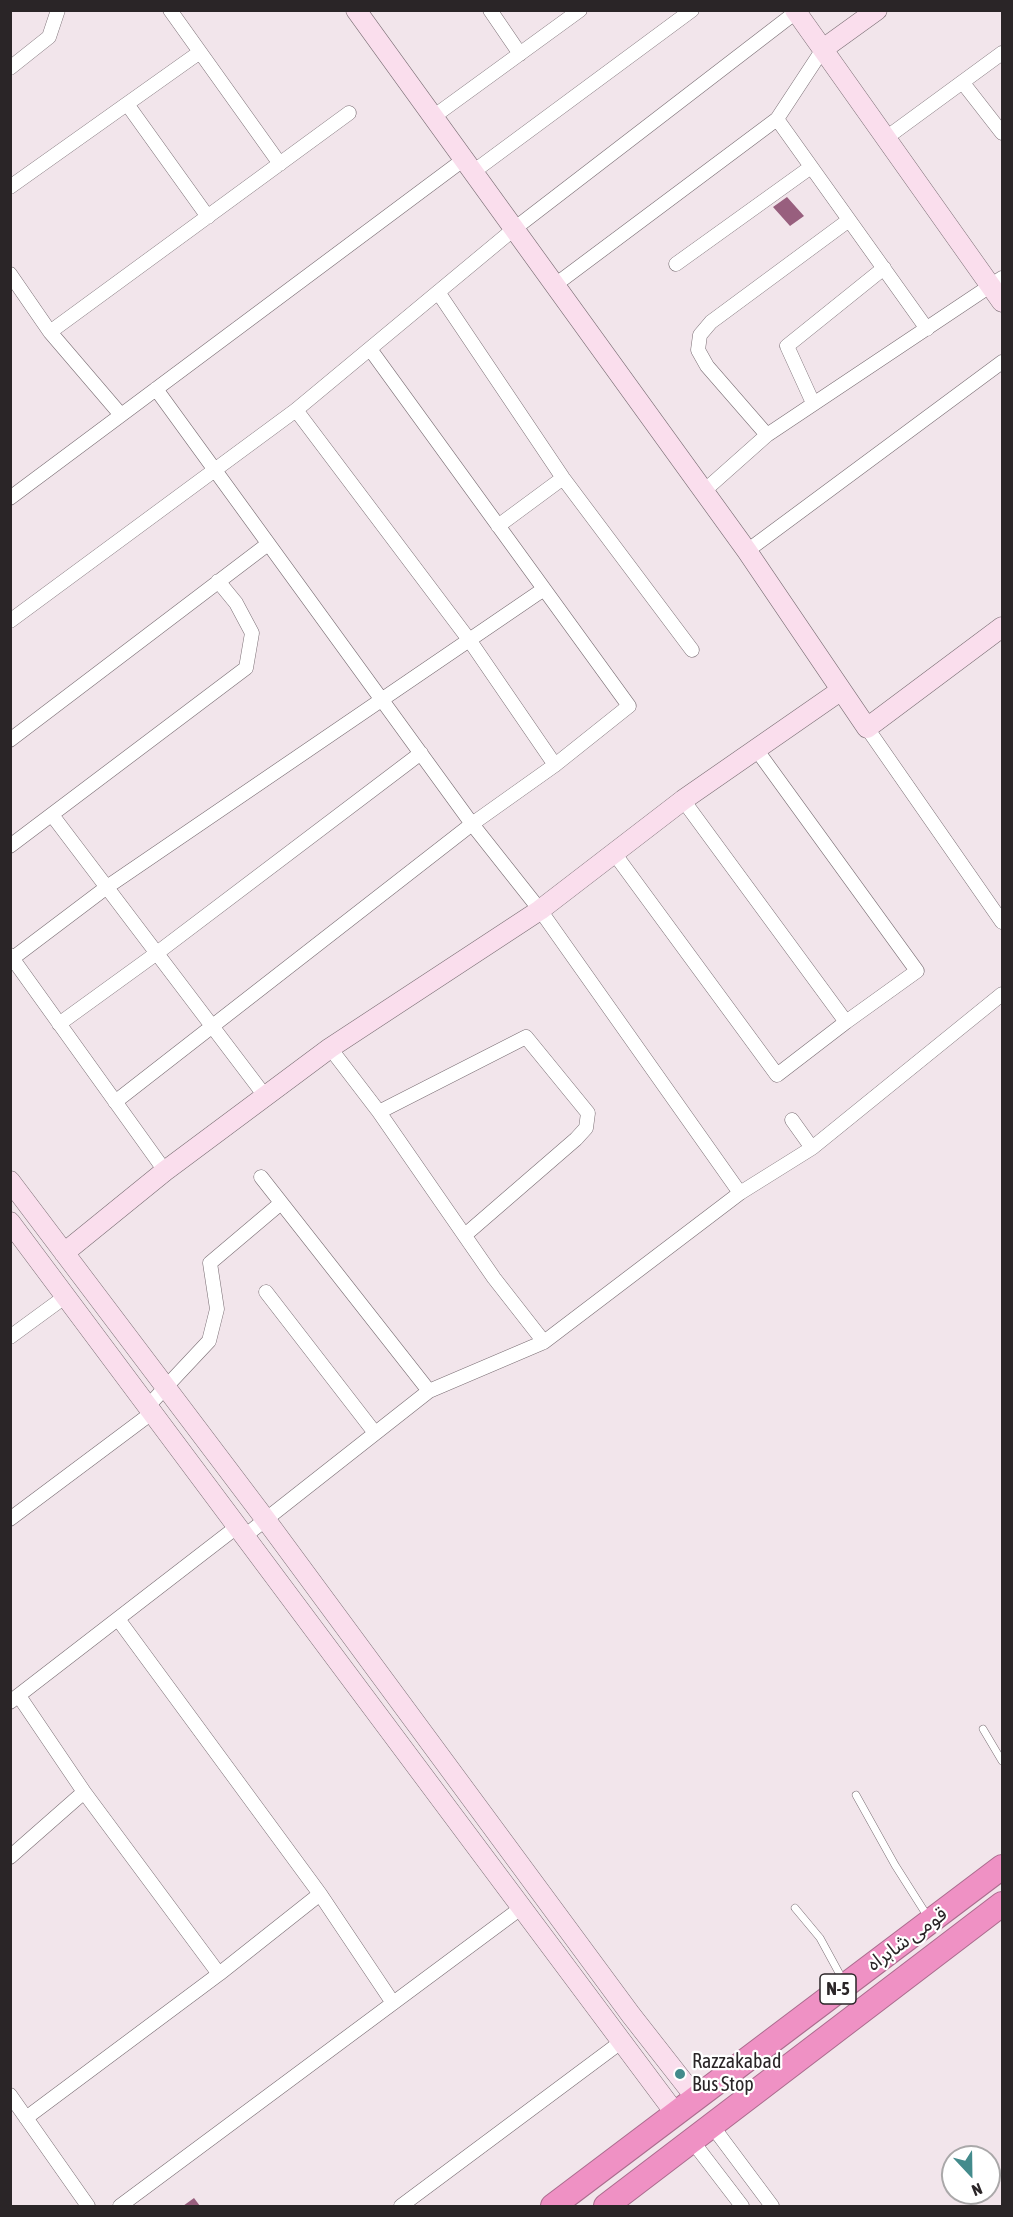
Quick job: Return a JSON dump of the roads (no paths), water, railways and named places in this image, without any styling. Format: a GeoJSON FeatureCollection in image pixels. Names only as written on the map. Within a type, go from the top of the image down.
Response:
{"type":"FeatureCollection","features":[{"type":"Feature","properties":{"kind":"highway","name":"قومی شاہراہ"},"geometry":{"type":"LineString","coordinates":[[554,2206],[1002,1867]]}},
{"type":"Feature","properties":{"kind":"highway","name":"قومی شاہراہ"},"geometry":{"type":"LineString","coordinates":[[606,2206],[713,2127],[1002,1904]]}},
{"type":"Feature","properties":{"kind":"street"},"geometry":{"type":"LineString","coordinates":[[10,68],[49,37],[58,10]]}},
{"type":"Feature","properties":{"kind":"street"},"geometry":{"type":"LineString","coordinates":[[170,10],[280,164]]}},
{"type":"Feature","properties":{"kind":"street"},"geometry":{"type":"LineString","coordinates":[[356,10],[747,551],[840,691],[1002,922]]}},
{"type":"Feature","properties":{"kind":"street"},"geometry":{"type":"LineString","coordinates":[[490,10],[520,54]]}},
{"type":"Feature","properties":{"kind":"street"},"geometry":{"type":"LineString","coordinates":[[433,117],[580,10]]}},
{"type":"Feature","properties":{"kind":"street"},"geometry":{"type":"LineString","coordinates":[[10,498],[156,389],[468,166],[692,10]]}},
{"type":"Feature","properties":{"kind":"street"},"geometry":{"type":"LineString","coordinates":[[555,285],[777,119],[824,49],[877,10]]}},
{"type":"Feature","properties":{"kind":"street"},"geometry":{"type":"LineString","coordinates":[[10,621],[296,410],[514,229],[796,11],[886,138],[997,282],[1002,302]]}},
{"type":"Feature","properties":{"kind":"street"},"geometry":{"type":"LineString","coordinates":[[10,187],[200,52]]}},
{"type":"Feature","properties":{"kind":"street"},"geometry":{"type":"LineString","coordinates":[[886,138],[1002,53]]}},
{"type":"Feature","properties":{"kind":"street"},"geometry":{"type":"LineString","coordinates":[[963,82],[1002,134]]}},
{"type":"Feature","properties":{"kind":"street"},"geometry":{"type":"LineString","coordinates":[[128,104],[208,217]]}},
{"type":"Feature","properties":{"kind":"street"},"geometry":{"type":"LineString","coordinates":[[50,332],[349,113]]}},
{"type":"Feature","properties":{"kind":"street"},"geometry":{"type":"LineString","coordinates":[[777,119],[927,329]]}},
{"type":"Feature","properties":{"kind":"street"},"geometry":{"type":"LineString","coordinates":[[676,264],[811,167]]}},
{"type":"Feature","properties":{"kind":"street"},"geometry":{"type":"LineString","coordinates":[[767,435],[707,366],[698,350],[700,335],[711,322],[849,219]]}},
{"type":"Feature","properties":{"kind":"street"},"geometry":{"type":"LineString","coordinates":[[813,403],[787,346],[884,268]]}},
{"type":"Feature","properties":{"kind":"street"},"geometry":{"type":"LineString","coordinates":[[10,274],[50,332],[121,415]]}},
{"type":"Feature","properties":{"kind":"street"},"geometry":{"type":"LineString","coordinates":[[704,491],[767,435],[997,282]]}},
{"type":"Feature","properties":{"kind":"street"},"geometry":{"type":"LineString","coordinates":[[438,292],[563,478],[692,650]]}},
{"type":"Feature","properties":{"kind":"street"},"geometry":{"type":"LineString","coordinates":[[115,1102],[472,824],[555,765],[629,706],[370,349]]}},
{"type":"Feature","properties":{"kind":"street"},"geometry":{"type":"LineString","coordinates":[[747,551],[1002,362]]}},
{"type":"Feature","properties":{"kind":"street"},"geometry":{"type":"LineString","coordinates":[[156,389],[472,824],[540,910],[740,1193]]}},
{"type":"Feature","properties":{"kind":"street"},"geometry":{"type":"LineString","coordinates":[[296,410],[470,641],[555,765]]}},
{"type":"Feature","properties":{"kind":"street"},"geometry":{"type":"LineString","coordinates":[[498,526],[563,478]]}},
{"type":"Feature","properties":{"kind":"street"},"geometry":{"type":"LineString","coordinates":[[10,740],[268,544]]}},
{"type":"Feature","properties":{"kind":"street"},"geometry":{"type":"LineString","coordinates":[[10,846],[246,668],[252,633],[236,603],[218,581]]}},
{"type":"Feature","properties":{"kind":"street"},"geometry":{"type":"LineString","coordinates":[[165,1171],[11,957],[107,888],[544,589]]}},
{"type":"Feature","properties":{"kind":"street"},"geometry":{"type":"LineString","coordinates":[[867,728],[1002,627]]}},
{"type":"Feature","properties":{"kind":"street"},"geometry":{"type":"LineString","coordinates":[[64,1253],[165,1171],[330,1048],[540,910],[683,800],[840,691]]}},
{"type":"Feature","properties":{"kind":"street"},"geometry":{"type":"LineString","coordinates":[[614,853],[777,1076],[917,971],[756,749]]}},
{"type":"Feature","properties":{"kind":"street"},"geometry":{"type":"LineString","coordinates":[[59,1024],[157,953],[421,753]]}},
{"type":"Feature","properties":{"kind":"street"},"geometry":{"type":"LineString","coordinates":[[683,800],[846,1022]]}},
{"type":"Feature","properties":{"kind":"street"},"geometry":{"type":"LineString","coordinates":[[52,815],[265,1096]]}},
{"type":"Feature","properties":{"kind":"street"},"geometry":{"type":"LineString","coordinates":[[219,1974],[15,1699],[118,1619],[242,1531],[266,1520],[429,1391],[544,1342],[740,1193],[812,1148],[1002,994]]}},
{"type":"Feature","properties":{"kind":"street"},"geometry":{"type":"LineString","coordinates":[[379,1112],[526,1037],[588,1113],[586,1128],[576,1139],[465,1235]]}},
{"type":"Feature","properties":{"kind":"street"},"geometry":{"type":"LineString","coordinates":[[330,1048],[379,1112],[494,1278],[544,1342]]}},
{"type":"Feature","properties":{"kind":"street"},"geometry":{"type":"LineString","coordinates":[[792,1120],[812,1148]]}},
{"type":"Feature","properties":{"kind":"street"},"geometry":{"type":"LineString","coordinates":[[261,1177],[429,1391]]}},
{"type":"Feature","properties":{"kind":"street"},"geometry":{"type":"LineString","coordinates":[[10,1181],[266,1520],[624,2006],[696,2098]]}},
{"type":"Feature","properties":{"kind":"street"},"geometry":{"type":"LineString","coordinates":[[10,1519],[151,1409],[167,1388],[203,1351],[216,1320],[217,1299],[210,1263],[281,1203]]}},
{"type":"Feature","properties":{"kind":"street"},"geometry":{"type":"LineString","coordinates":[[10,1222],[675,2113]]}},
{"type":"Feature","properties":{"kind":"street"},"geometry":{"type":"LineString","coordinates":[[266,1292],[375,1433]]}},
{"type":"Feature","properties":{"kind":"street"},"geometry":{"type":"LineString","coordinates":[[10,1337],[66,1296]]}},
{"type":"Feature","properties":{"kind":"street"},"geometry":{"type":"LineString","coordinates":[[300,1610],[320,1594]]}},
{"type":"Feature","properties":{"kind":"street"},"geometry":{"type":"LineString","coordinates":[[118,1619],[321,1894],[393,2003]]}},
{"type":"Feature","properties":{"kind":"street"},"geometry":{"type":"LineString","coordinates":[[10,1857],[84,1792]]}},
{"type":"Feature","properties":{"kind":"street"},"geometry":{"type":"LineString","coordinates":[[26,2118],[219,1974],[321,1894]]}},
{"type":"Feature","properties":{"kind":"street"},"geometry":{"type":"LineString","coordinates":[[120,2206],[520,1908]]}},
{"type":"Feature","properties":{"kind":"street"},"geometry":{"type":"LineString","coordinates":[[401,2206],[621,2042]]}},
{"type":"Feature","properties":{"kind":"street"},"geometry":{"type":"LineString","coordinates":[[10,2095],[88,2206]]}},
{"type":"Feature","properties":{"kind":"street"},"geometry":{"type":"LineString","coordinates":[[713,2127],[772,2206]]}},
{"type":"Feature","properties":{"kind":"street"},"geometry":{"type":"LineString","coordinates":[[693,2142],[742,2206]]}},
{"type":"Feature","properties":{"kind":"lane"},"geometry":{"type":"LineString","coordinates":[[983,1730],[1002,1761]]}},
{"type":"Feature","properties":{"kind":"lane"},"geometry":{"type":"LineString","coordinates":[[856,1795],[895,1865],[931,1921]]}},
{"type":"Feature","properties":{"kind":"lane"},"geometry":{"type":"LineString","coordinates":[[795,1908],[820,1938],[846,1984]]}},
{"type":"Feature","properties":{"kind":"place","name":"Razzakabad Bus Stop"},"geometry":{"type":"Point","coordinates":[680,2074]}}]}
